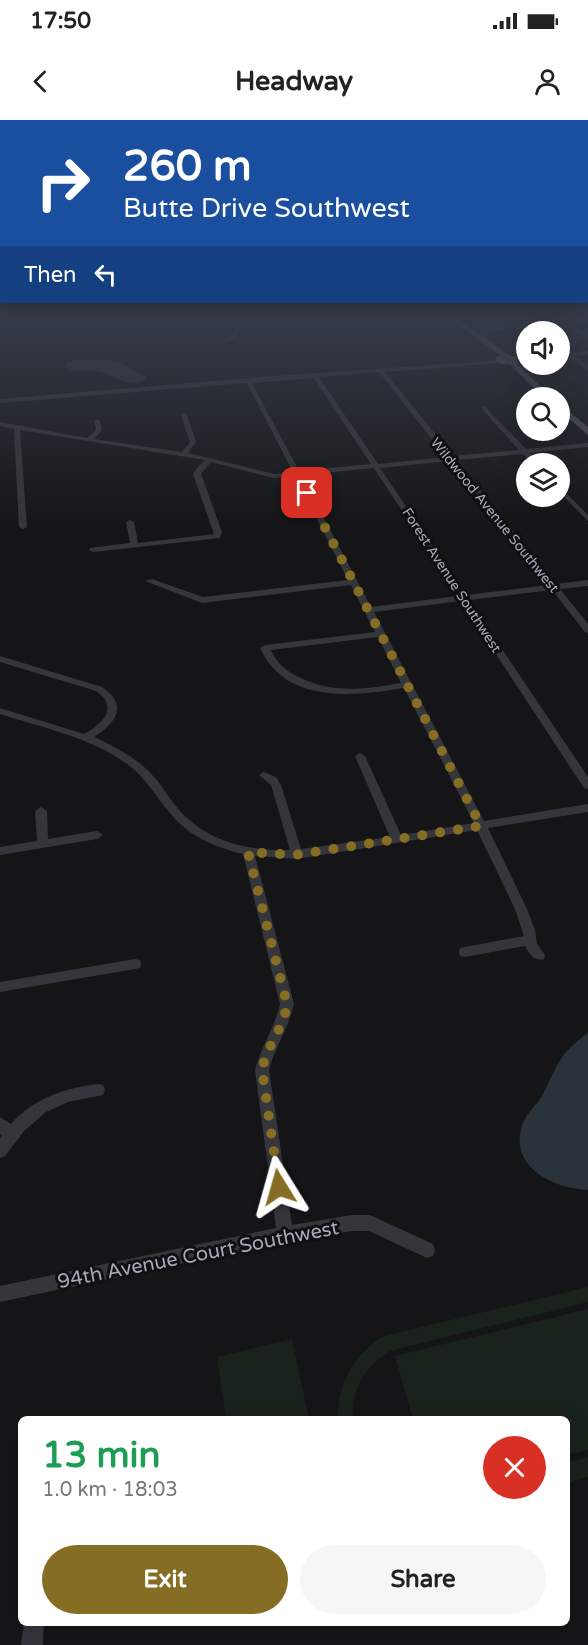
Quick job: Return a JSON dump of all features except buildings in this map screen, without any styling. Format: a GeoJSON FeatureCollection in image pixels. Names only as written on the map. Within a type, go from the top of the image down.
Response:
{"type":"FeatureCollection","features":[{"type":"Feature","properties":{"kind":"main road"},"geometry":{"type":"LineString","coordinates":[[570,417],[588,434]]}},
{"type":"Feature","properties":{"kind":"main road"},"geometry":{"type":"LineString","coordinates":[[570,420],[588,434]]}},
{"type":"Feature","properties":{"kind":"street"},"geometry":{"type":"LineString","coordinates":[[0,401],[152,388]]}},
{"type":"Feature","properties":{"kind":"street"},"geometry":{"type":"LineString","coordinates":[[252,388],[481,826],[521,909],[533,948],[539,955]]}},
{"type":"Feature","properties":{"kind":"street","name":"Forest Avenue Southwest"},"geometry":{"type":"LineString","coordinates":[[324,388],[588,786]]}},
{"type":"Feature","properties":{"kind":"street","name":"Wildwood Avenue Southwest"},"geometry":{"type":"LineString","coordinates":[[394,388],[588,630]]}},
{"type":"Feature","properties":{"kind":"street"},"geometry":{"type":"LineString","coordinates":[[484,408],[524,452]]}},
{"type":"Feature","properties":{"kind":"street"},"geometry":{"type":"LineString","coordinates":[[184,415],[193,442],[184,454]]}},
{"type":"Feature","properties":{"kind":"street"},"geometry":{"type":"LineString","coordinates":[[89,440],[98,432],[97,421]]}},
{"type":"Feature","properties":{"kind":"street"},"geometry":{"type":"LineString","coordinates":[[0,424],[30,427],[89,440],[184,454],[274,476],[524,452],[586,443]]}},
{"type":"Feature","properties":{"kind":"street"},"geometry":{"type":"LineString","coordinates":[[17,427],[22,527]]}},
{"type":"Feature","properties":{"kind":"street"},"geometry":{"type":"LineString","coordinates":[[93,550],[217,536],[218,532],[197,474],[199,468],[210,459]]}},
{"type":"Feature","properties":{"kind":"street"},"geometry":{"type":"LineString","coordinates":[[570,500],[588,519]]}},
{"type":"Feature","properties":{"kind":"street"},"geometry":{"type":"LineString","coordinates":[[130,522],[135,546]]}},
{"type":"Feature","properties":{"kind":"street"},"geometry":{"type":"LineString","coordinates":[[149,581],[202,600],[354,582]]}},
{"type":"Feature","properties":{"kind":"street"},"geometry":{"type":"LineString","coordinates":[[368,610],[588,583]]}},
{"type":"Feature","properties":{"kind":"street"},"geometry":{"type":"LineString","coordinates":[[380,634],[265,648],[277,668],[325,692],[348,693],[407,685]]}},
{"type":"Feature","properties":{"kind":"street"},"geometry":{"type":"LineString","coordinates":[[0,659],[99,689],[108,695],[112,703],[110,719],[102,728],[84,738]]}},
{"type":"Feature","properties":{"kind":"street"},"geometry":{"type":"LineString","coordinates":[[0,711],[98,743],[136,765],[154,782],[179,816],[197,832],[225,845],[248,852],[297,855],[584,809],[588,821]]}},
{"type":"Feature","properties":{"kind":"street"},"geometry":{"type":"LineString","coordinates":[[360,756],[397,840]]}},
{"type":"Feature","properties":{"kind":"street"},"geometry":{"type":"LineString","coordinates":[[264,776],[272,779],[276,785],[297,855]]}},
{"type":"Feature","properties":{"kind":"street"},"geometry":{"type":"LineString","coordinates":[[41,811],[43,843]]}},
{"type":"Feature","properties":{"kind":"street"},"geometry":{"type":"LineString","coordinates":[[0,850],[97,835]]}},
{"type":"Feature","properties":{"kind":"street"},"geometry":{"type":"LineString","coordinates":[[248,852],[287,1004],[286,1014],[262,1070],[285,1234]]}},
{"type":"Feature","properties":{"kind":"street"},"geometry":{"type":"LineString","coordinates":[[465,952],[530,940]]}},
{"type":"Feature","properties":{"kind":"street"},"geometry":{"type":"LineString","coordinates":[[0,987],[135,964]]}},
{"type":"Feature","properties":{"kind":"street"},"geometry":{"type":"LineString","coordinates":[[0,1151],[6,1130],[56,1099],[78,1092],[98,1090]]}},
{"type":"Feature","properties":{"kind":"street","name":"94th Avenue Court Southwest"},"geometry":{"type":"LineString","coordinates":[[0,1294],[285,1234],[352,1223],[370,1223],[427,1250]]}},
{"type":"Feature","properties":{"kind":"street"},"geometry":{"type":"LineString","coordinates":[[32,1645],[34,1626]]}},
{"type":"Feature","properties":{"kind":"shaded area"},"geometry":{"type":"Polygon","coordinates":[[[588,1033],[588,1190],[560,1185],[536,1172],[527,1163],[521,1151],[520,1138],[525,1119],[542,1096],[559,1062],[570,1048],[588,1033]]]}},
{"type":"Feature","properties":{"kind":"shaded area"},"geometry":{"type":"Polygon","coordinates":[[[588,1287],[588,1302],[390,1351],[373,1364],[361,1380],[354,1398],[353,1416],[338,1416],[338,1406],[349,1371],[373,1343],[384,1336],[588,1287]]]}},
{"type":"Feature","properties":{"kind":"shaded area"},"geometry":{"type":"Polygon","coordinates":[[[588,1309],[588,1450],[570,1454],[570,1416],[412,1416],[395,1356],[588,1309]]]}},
{"type":"Feature","properties":{"kind":"shaded area"},"geometry":{"type":"Polygon","coordinates":[[[292,1339],[308,1416],[226,1416],[217,1357],[292,1339]]]}},
{"type":"Feature","properties":{"kind":"shaded area"},"geometry":{"type":"Polygon","coordinates":[[[588,1457],[588,1477],[570,1482],[570,1462],[588,1457]]]}},
{"type":"Feature","properties":{"kind":"route"},"geometry":{"type":"LineString","coordinates":[[279,1187],[262,1070],[286,1014],[287,1004],[248,852],[295,855],[322,852],[481,826],[307,493]]}}]}
